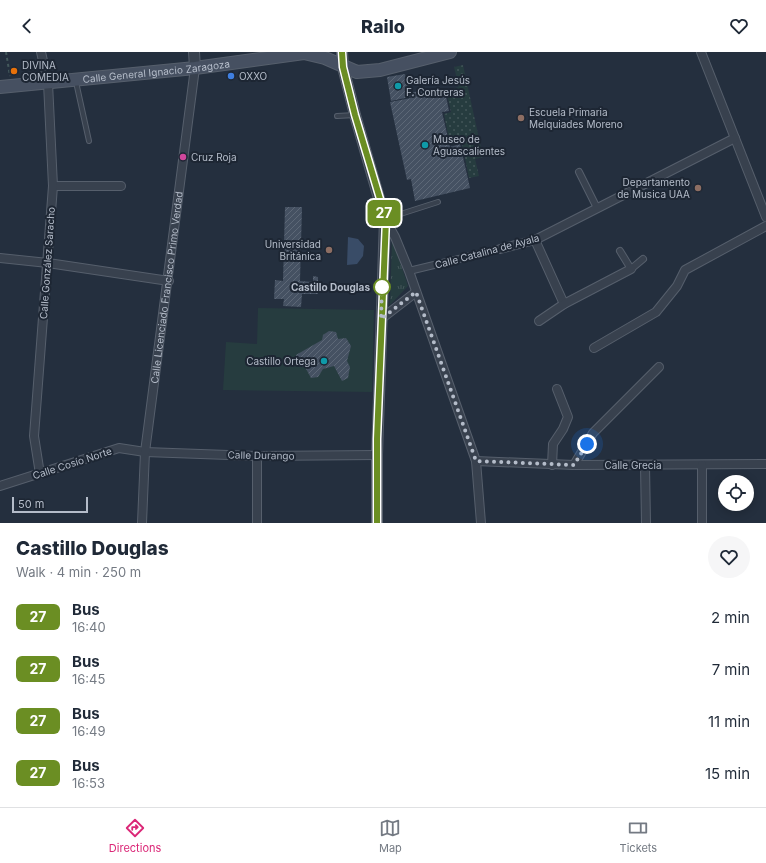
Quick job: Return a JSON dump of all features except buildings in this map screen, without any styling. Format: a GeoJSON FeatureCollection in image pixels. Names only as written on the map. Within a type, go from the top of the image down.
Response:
{"type":"FeatureCollection","features":[{"type":"Feature","properties":{"kind":"main road","name":"Calle General Ignacio Zaragoza"},"geometry":{"type":"LineString","coordinates":[[6,87],[195,68],[304,54],[326,58],[343,67],[357,72],[380,70],[450,52]]}},
{"type":"Feature","properties":{"kind":"street","name":"Calle González Saracho"},"geometry":{"type":"LineString","coordinates":[[40,474],[34,436],[53,186],[48,83],[41,52]]}},
{"type":"Feature","properties":{"kind":"street","name":"Calle Licenciado Francisco Primo Verdad"},"geometry":{"type":"LineString","coordinates":[[142,523],[145,452],[169,281],[195,68],[194,52]]}},
{"type":"Feature","properties":{"kind":"street"},"geometry":{"type":"LineString","coordinates":[[342,52],[343,67],[355,115],[386,219],[409,271],[476,461],[480,523]]}},
{"type":"Feature","properties":{"kind":"street"},"geometry":{"type":"LineString","coordinates":[[701,52],[766,217]]}},
{"type":"Feature","properties":{"kind":"street","name":"Calle Catalina de Ayala"},"geometry":{"type":"LineString","coordinates":[[409,271],[535,240],[735,138]]}},
{"type":"Feature","properties":{"kind":"street"},"geometry":{"type":"LineString","coordinates":[[579,172],[597,208]]}},
{"type":"Feature","properties":{"kind":"street"},"geometry":{"type":"LineString","coordinates":[[53,186],[121,186]]}},
{"type":"Feature","properties":{"kind":"street"},"geometry":{"type":"LineString","coordinates":[[377,523],[377,454],[386,219]]}},
{"type":"Feature","properties":{"kind":"street"},"geometry":{"type":"LineString","coordinates":[[594,348],[656,312],[677,286],[684,270],[766,226]]}},
{"type":"Feature","properties":{"kind":"street"},"geometry":{"type":"LineString","coordinates":[[535,240],[564,304]]}},
{"type":"Feature","properties":{"kind":"street"},"geometry":{"type":"LineString","coordinates":[[620,251],[631,269]]}},
{"type":"Feature","properties":{"kind":"street"},"geometry":{"type":"LineString","coordinates":[[0,258],[48,263],[169,281]]}},
{"type":"Feature","properties":{"kind":"street"},"geometry":{"type":"LineString","coordinates":[[539,321],[564,304],[631,269],[643,259]]}},
{"type":"Feature","properties":{"kind":"street"},"geometry":{"type":"LineString","coordinates":[[381,319],[416,292]]}},
{"type":"Feature","properties":{"kind":"street"},"geometry":{"type":"LineString","coordinates":[[574,465],[593,433],[659,368]]}},
{"type":"Feature","properties":{"kind":"street"},"geometry":{"type":"LineString","coordinates":[[552,465],[553,444],[568,418],[557,389]]}},
{"type":"Feature","properties":{"kind":"street","name":"Calle Cosío Norte"},"geometry":{"type":"LineString","coordinates":[[0,486],[112,449],[119,448],[145,452]]}},
{"type":"Feature","properties":{"kind":"street","name":"Calle Durango"},"geometry":{"type":"LineString","coordinates":[[145,452],[257,456],[377,454]]}},
{"type":"Feature","properties":{"kind":"street"},"geometry":{"type":"LineString","coordinates":[[257,456],[257,523]]}},
{"type":"Feature","properties":{"kind":"street","name":"Calle Grecia"},"geometry":{"type":"LineString","coordinates":[[476,461],[552,465],[766,464]]}},
{"type":"Feature","properties":{"kind":"street"},"geometry":{"type":"LineString","coordinates":[[646,465],[646,523]]}},
{"type":"Feature","properties":{"kind":"street"},"geometry":{"type":"LineString","coordinates":[[702,465],[702,523]]}},
{"type":"Feature","properties":{"kind":"lane"},"geometry":{"type":"LineString","coordinates":[[76,79],[89,141]]}},
{"type":"Feature","properties":{"kind":"lane"},"geometry":{"type":"LineString","coordinates":[[337,116],[355,115]]}},
{"type":"Feature","properties":{"kind":"lane"},"geometry":{"type":"LineString","coordinates":[[386,219],[438,202]]}},
{"type":"Feature","properties":{"kind":"path"},"geometry":{"type":"LineString","coordinates":[[6,52],[6,87]]}},
{"type":"Feature","properties":{"kind":"green space"},"geometry":{"type":"Polygon","coordinates":[[[463,65],[483,157],[475,159],[479,176],[469,178],[462,143],[450,145],[444,114],[451,112],[446,90],[459,87],[454,67],[463,65]]]}},
{"type":"Feature","properties":{"kind":"green space"},"geometry":{"type":"Polygon","coordinates":[[[392,238],[408,286],[390,305],[392,238]]]}},
{"type":"Feature","properties":{"kind":"green space"},"geometry":{"type":"Polygon","coordinates":[[[258,308],[374,310],[372,392],[223,390],[226,342],[257,344],[258,308]]]}},
{"type":"Feature","properties":{"kind":"water"},"geometry":{"type":"Polygon","coordinates":[[[348,237],[358,239],[364,246],[363,256],[357,264],[347,265],[348,237]]]}},
{"type":"Feature","properties":{"kind":"bus line","name":"27"},"geometry":{"type":"LineString","coordinates":[[342,52],[343,67],[355,115],[386,219],[377,439],[377,523]]}},
{"type":"Feature","properties":{"kind":"place","name":"DIVINA COMEDIA"},"geometry":{"type":"Point","coordinates":[14,71]}},
{"type":"Feature","properties":{"kind":"place","name":"OXXO"},"geometry":{"type":"Point","coordinates":[231,76]}},
{"type":"Feature","properties":{"kind":"place","name":"Galería Jesús F. Contreras"},"geometry":{"type":"Point","coordinates":[398,86]}},
{"type":"Feature","properties":{"kind":"place","name":"Escuela Primaria Melquiades Moreno"},"geometry":{"type":"Point","coordinates":[521,118]}},
{"type":"Feature","properties":{"kind":"place","name":"Museo de Aguascalientes"},"geometry":{"type":"Point","coordinates":[425,145]}},
{"type":"Feature","properties":{"kind":"place","name":"Cruz Roja"},"geometry":{"type":"Point","coordinates":[183,157]}},
{"type":"Feature","properties":{"kind":"place","name":"Departamento de Musica UAA"},"geometry":{"type":"Point","coordinates":[698,188]}},
{"type":"Feature","properties":{"kind":"place","name":"Universidad Británica"},"geometry":{"type":"Point","coordinates":[329,250]}},
{"type":"Feature","properties":{"kind":"place","name":"Castillo Douglas"},"geometry":{"type":"Point","coordinates":[382,287]}},
{"type":"Feature","properties":{"kind":"place","name":"Castillo Ortega"},"geometry":{"type":"Point","coordinates":[324,361]}},
{"type":"Feature","properties":{"kind":"route"},"geometry":{"type":"LineString","coordinates":[[382,287],[381,319],[416,292],[476,461],[574,465],[587,444]]}}]}
